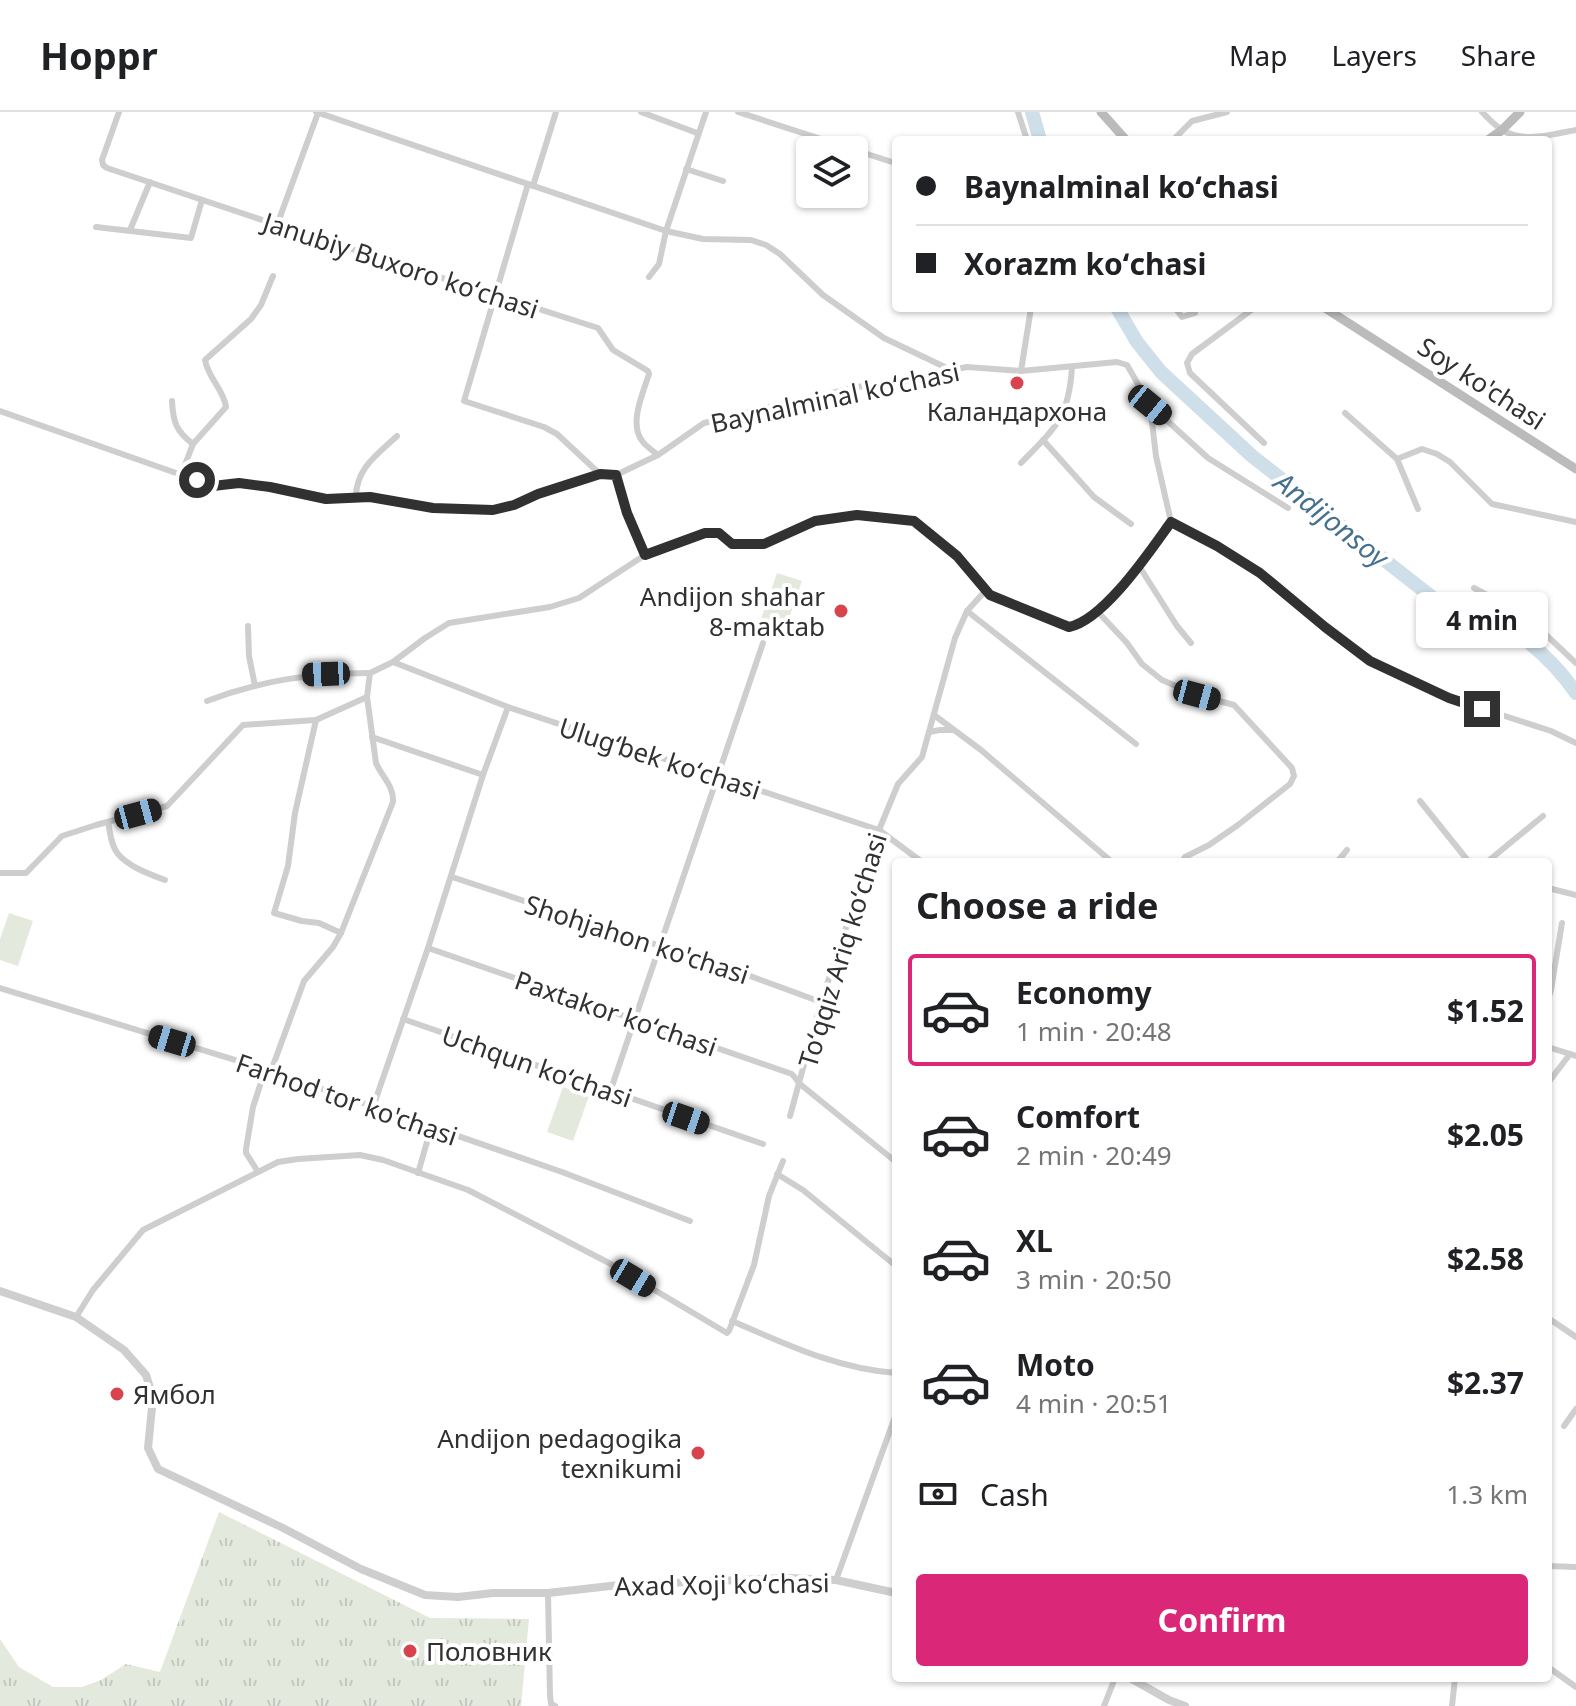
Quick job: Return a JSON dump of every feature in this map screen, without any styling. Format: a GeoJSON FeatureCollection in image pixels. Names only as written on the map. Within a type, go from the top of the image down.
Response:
{"type":"FeatureCollection","features":[{"type":"Feature","properties":{"kind":"main road"},"geometry":{"type":"LineString","coordinates":[[1101,112],[1122,136]]}},
{"type":"Feature","properties":{"kind":"main road"},"geometry":{"type":"LineString","coordinates":[[1494,136],[1520,112]]}},
{"type":"Feature","properties":{"kind":"main road","name":"Soy ko'chasi"},"geometry":{"type":"LineString","coordinates":[[1331,312],[1576,469]]}},
{"type":"Feature","properties":{"kind":"street","name":"Janubiy Buxoro koʻchasi"},"geometry":{"type":"LineString","coordinates":[[119,112],[102,160],[107,168],[598,328],[613,350],[648,371],[637,414],[637,431],[642,442],[658,455]]}},
{"type":"Feature","properties":{"kind":"street"},"geometry":{"type":"LineString","coordinates":[[277,225],[317,112],[666,231],[703,239],[751,240],[766,245],[780,254],[823,295],[884,338],[951,370]]}},
{"type":"Feature","properties":{"kind":"street"},"geometry":{"type":"LineString","coordinates":[[556,112],[530,185],[464,401],[544,427],[557,434],[600,474]]}},
{"type":"Feature","properties":{"kind":"street"},"geometry":{"type":"LineString","coordinates":[[641,112],[697,133]]}},
{"type":"Feature","properties":{"kind":"street"},"geometry":{"type":"LineString","coordinates":[[649,277],[659,264],[666,231],[706,112]]}},
{"type":"Feature","properties":{"kind":"street"},"geometry":{"type":"LineString","coordinates":[[738,112],[892,162]]}},
{"type":"Feature","properties":{"kind":"street"},"geometry":{"type":"LineString","coordinates":[[1018,112],[1026,136]]}},
{"type":"Feature","properties":{"kind":"street"},"geometry":{"type":"LineString","coordinates":[[1177,136],[1200,115],[1227,112]]}},
{"type":"Feature","properties":{"kind":"street"},"geometry":{"type":"LineString","coordinates":[[1482,112],[1514,136]]}},
{"type":"Feature","properties":{"kind":"street"},"geometry":{"type":"LineString","coordinates":[[1537,136],[1576,130]]}},
{"type":"Feature","properties":{"kind":"street"},"geometry":{"type":"LineString","coordinates":[[686,169],[723,181]]}},
{"type":"Feature","properties":{"kind":"street"},"geometry":{"type":"LineString","coordinates":[[130,230],[150,182]]}},
{"type":"Feature","properties":{"kind":"street"},"geometry":{"type":"LineString","coordinates":[[96,227],[191,238],[202,200]]}},
{"type":"Feature","properties":{"kind":"street"},"geometry":{"type":"LineString","coordinates":[[181,475],[193,444],[226,407],[205,360],[251,319],[261,305],[273,276]]}},
{"type":"Feature","properties":{"kind":"street"},"geometry":{"type":"LineString","coordinates":[[1021,371],[1030,312]]}},
{"type":"Feature","properties":{"kind":"street"},"geometry":{"type":"LineString","coordinates":[[1178,312],[1182,317],[1195,313]]}},
{"type":"Feature","properties":{"kind":"street"},"geometry":{"type":"LineString","coordinates":[[1249,312],[1192,354],[1187,363],[1190,373],[1264,443]]}},
{"type":"Feature","properties":{"kind":"street","name":"Baynalminal koʻchasi"},"geometry":{"type":"LineString","coordinates":[[0,411],[213,486],[239,483],[326,499],[370,497],[433,508],[493,510],[600,474],[616,475],[658,455],[704,423],[863,386],[940,377],[951,370],[967,367],[1021,371],[1117,362],[1127,365],[1150,405]]}},
{"type":"Feature","properties":{"kind":"street"},"geometry":{"type":"LineString","coordinates":[[1021,463],[1060,420],[1068,403],[1072,367]]}},
{"type":"Feature","properties":{"kind":"street"},"geometry":{"type":"LineString","coordinates":[[172,401],[179,434],[193,444]]}},
{"type":"Feature","properties":{"kind":"street"},"geometry":{"type":"LineString","coordinates":[[1150,405],[1208,458],[1288,508]]}},
{"type":"Feature","properties":{"kind":"street"},"geometry":{"type":"LineString","coordinates":[[207,701],[234,691],[303,675],[370,673],[393,662],[449,623],[550,607],[579,598],[645,555],[705,533],[719,533],[732,544],[764,544],[815,521],[857,515],[914,521],[957,556],[990,595],[1063,626],[1077,626],[1098,612],[1139,566],[1171,522],[1156,456],[1150,405]]}},
{"type":"Feature","properties":{"kind":"street"},"geometry":{"type":"LineString","coordinates":[[1345,413],[1397,459],[1418,509]]}},
{"type":"Feature","properties":{"kind":"street"},"geometry":{"type":"LineString","coordinates":[[356,497],[356,485],[361,473],[397,436]]}},
{"type":"Feature","properties":{"kind":"street"},"geometry":{"type":"LineString","coordinates":[[1043,440],[1094,497],[1131,524]]}},
{"type":"Feature","properties":{"kind":"street"},"geometry":{"type":"LineString","coordinates":[[1397,459],[1422,449],[1437,454],[1450,462],[1492,504],[1576,522]]}},
{"type":"Feature","properties":{"kind":"street"},"geometry":{"type":"LineString","coordinates":[[616,475],[627,513],[645,555]]}},
{"type":"Feature","properties":{"kind":"street"},"geometry":{"type":"LineString","coordinates":[[1171,522],[1260,573],[1370,661],[1449,698],[1551,731],[1576,743]]}},
{"type":"Feature","properties":{"kind":"street"},"geometry":{"type":"LineString","coordinates":[[1139,566],[1191,643]]}},
{"type":"Feature","properties":{"kind":"street"},"geometry":{"type":"LineString","coordinates":[[1474,588],[1525,615],[1576,663]]}},
{"type":"Feature","properties":{"kind":"street","name":"Toʻqqiz Ariq koʻchasi"},"geometry":{"type":"LineString","coordinates":[[790,1116],[821,1002],[879,830],[898,784],[921,760],[955,638],[967,611],[986,590]]}},
{"type":"Feature","properties":{"kind":"street"},"geometry":{"type":"LineString","coordinates":[[967,611],[1136,744]]}},
{"type":"Feature","properties":{"kind":"street"},"geometry":{"type":"LineString","coordinates":[[1098,612],[1142,664],[1162,680],[1197,695],[1234,705],[1292,768],[1294,776],[1290,784],[1238,825],[1184,858]]}},
{"type":"Feature","properties":{"kind":"street"},"geometry":{"type":"LineString","coordinates":[[248,626],[249,656],[255,686]]}},
{"type":"Feature","properties":{"kind":"street"},"geometry":{"type":"LineString","coordinates":[[610,1092],[763,643]]}},
{"type":"Feature","properties":{"kind":"street","name":"Ulugʻbek koʻchasi"},"geometry":{"type":"LineString","coordinates":[[393,662],[508,707],[879,830],[917,858]]}},
{"type":"Feature","properties":{"kind":"street"},"geometry":{"type":"LineString","coordinates":[[258,1172],[246,1149],[253,1107],[304,981],[341,933],[393,802],[394,792],[376,763],[367,697],[370,673]]}},
{"type":"Feature","properties":{"kind":"street"},"geometry":{"type":"LineString","coordinates":[[0,873],[26,873],[62,836],[167,806],[243,725],[316,720],[367,697]]}},
{"type":"Feature","properties":{"kind":"street"},"geometry":{"type":"LineString","coordinates":[[373,1107],[508,707]]}},
{"type":"Feature","properties":{"kind":"street"},"geometry":{"type":"LineString","coordinates":[[934,715],[981,750],[1107,858]]}},
{"type":"Feature","properties":{"kind":"street"},"geometry":{"type":"LineString","coordinates":[[316,720],[295,813],[288,866],[274,913],[319,923],[341,933]]}},
{"type":"Feature","properties":{"kind":"street"},"geometry":{"type":"LineString","coordinates":[[929,732],[954,730]]}},
{"type":"Feature","properties":{"kind":"street"},"geometry":{"type":"LineString","coordinates":[[372,737],[483,775]]}},
{"type":"Feature","properties":{"kind":"street"},"geometry":{"type":"LineString","coordinates":[[1420,801],[1466,858]]}},
{"type":"Feature","properties":{"kind":"street"},"geometry":{"type":"LineString","coordinates":[[1492,858],[1543,816]]}},
{"type":"Feature","properties":{"kind":"street"},"geometry":{"type":"LineString","coordinates":[[108,822],[118,854],[138,869],[165,880]]}},
{"type":"Feature","properties":{"kind":"street"},"geometry":{"type":"LineString","coordinates":[[1340,858],[1347,850]]}},
{"type":"Feature","properties":{"kind":"street","name":"Shohjahon ko'chasi"},"geometry":{"type":"LineString","coordinates":[[452,877],[821,1002]]}},
{"type":"Feature","properties":{"kind":"street"},"geometry":{"type":"LineString","coordinates":[[1552,889],[1576,895]]}},
{"type":"Feature","properties":{"kind":"street"},"geometry":{"type":"LineString","coordinates":[[1552,984],[1562,923]]}},
{"type":"Feature","properties":{"kind":"street","name":"Paxtakor koʻchasi"},"geometry":{"type":"LineString","coordinates":[[428,948],[792,1074],[800,1084],[892,1159]]}},
{"type":"Feature","properties":{"kind":"street","name":"Farhod tor ko'chasi"},"geometry":{"type":"LineString","coordinates":[[0,988],[268,1070],[562,1172],[690,1221]]}},
{"type":"Feature","properties":{"kind":"street","name":"Uchqun koʻchasi"},"geometry":{"type":"LineString","coordinates":[[403,1019],[763,1144]]}},
{"type":"Feature","properties":{"kind":"street"},"geometry":{"type":"LineString","coordinates":[[1552,1048],[1573,1055],[1552,1079]]}},
{"type":"Feature","properties":{"kind":"street"},"geometry":{"type":"LineString","coordinates":[[418,1173],[431,1128]]}},
{"type":"Feature","properties":{"kind":"street"},"geometry":{"type":"LineString","coordinates":[[76,1317],[93,1290],[143,1230],[278,1162],[360,1155],[468,1190],[609,1263],[727,1333],[754,1265],[769,1196],[783,1161]]}},
{"type":"Feature","properties":{"kind":"street"},"geometry":{"type":"LineString","coordinates":[[777,1174],[803,1190],[892,1263]]}},
{"type":"Feature","properties":{"kind":"street","name":"Axad Xoji koʻchasi"},"geometry":{"type":"LineString","coordinates":[[0,1291],[76,1317],[124,1350],[146,1375],[153,1397],[148,1448],[158,1469],[361,1569],[425,1595],[458,1597],[493,1593],[548,1593],[619,1585],[789,1578],[836,1580],[892,1592]]}},
{"type":"Feature","properties":{"kind":"street"},"geometry":{"type":"LineString","coordinates":[[732,1321],[813,1356],[855,1368],[892,1373]]}},
{"type":"Feature","properties":{"kind":"street"},"geometry":{"type":"LineString","coordinates":[[1552,1321],[1576,1337]]}},
{"type":"Feature","properties":{"kind":"street"},"geometry":{"type":"LineString","coordinates":[[1564,1426],[1576,1409]]}},
{"type":"Feature","properties":{"kind":"street"},"geometry":{"type":"LineString","coordinates":[[836,1580],[892,1425]]}},
{"type":"Feature","properties":{"kind":"street"},"geometry":{"type":"LineString","coordinates":[[1552,1566],[1576,1567]]}},
{"type":"Feature","properties":{"kind":"street"},"geometry":{"type":"LineString","coordinates":[[548,1593],[550,1696],[551,1704],[555,1706]]}},
{"type":"Feature","properties":{"kind":"street"},"geometry":{"type":"LineString","coordinates":[[1552,1670],[1576,1686]]}},
{"type":"Feature","properties":{"kind":"street"},"geometry":{"type":"LineString","coordinates":[[1104,1706],[1113,1682]]}},
{"type":"Feature","properties":{"kind":"street"},"geometry":{"type":"LineString","coordinates":[[1137,1682],[1185,1706]]}},
{"type":"Feature","properties":{"kind":"street"},"geometry":{"type":"LineString","coordinates":[[1452,1706],[1455,1682]]}},
{"type":"Feature","properties":{"kind":"green space"},"geometry":{"type":"Polygon","coordinates":[[[777,573],[802,581],[786,627],[761,619],[777,573]]]}},
{"type":"Feature","properties":{"kind":"green space"},"geometry":{"type":"Polygon","coordinates":[[[9,913],[33,921],[18,966],[0,960],[0,939],[9,913]]]}},
{"type":"Feature","properties":{"kind":"green space"},"geometry":{"type":"Polygon","coordinates":[[[563,1087],[589,1096],[573,1141],[547,1132],[563,1087]]]}},
{"type":"Feature","properties":{"kind":"green space"},"geometry":{"type":"Polygon","coordinates":[[[219,1512],[430,1618],[529,1619],[521,1706],[0,1706],[0,1639],[19,1667],[53,1687],[82,1687],[101,1680],[126,1664],[160,1672],[219,1512]]]}},
{"type":"Feature","properties":{"kind":"waterway","name":"Andijonsoy"},"geometry":{"type":"LineString","coordinates":[[1032,112],[1039,136]]}},
{"type":"Feature","properties":{"kind":"waterway","name":"Andijonsoy"},"geometry":{"type":"LineString","coordinates":[[1119,312],[1137,342],[1161,372],[1252,456],[1433,598],[1485,614],[1529,642],[1576,693]]}},
{"type":"Feature","properties":{"kind":"place","name":"Каландархона"},"geometry":{"type":"Point","coordinates":[1017,383]}},
{"type":"Feature","properties":{"kind":"place","name":"Andijon shahar 8-maktab"},"geometry":{"type":"Point","coordinates":[841,611]}},
{"type":"Feature","properties":{"kind":"place","name":"Ямбол"},"geometry":{"type":"Point","coordinates":[117,1394]}},
{"type":"Feature","properties":{"kind":"place","name":"Andijon pedagogika texnikumi"},"geometry":{"type":"Point","coordinates":[698,1453]}},
{"type":"Feature","properties":{"kind":"place","name":"Половник"},"geometry":{"type":"Point","coordinates":[410,1651]}},
{"type":"Feature","properties":{"kind":"route"},"geometry":{"type":"LineString","coordinates":[[197,480],[213,486],[239,483],[270,487],[326,499],[370,497],[433,508],[493,510],[600,474],[616,475],[627,513],[645,555],[705,533],[719,533],[732,544],[764,544],[815,521],[857,515],[914,521],[957,556],[990,595],[1069,627],[1077,626],[1098,612],[1139,566],[1171,522],[1260,573],[1370,661],[1449,698],[1482,709]]}}]}
